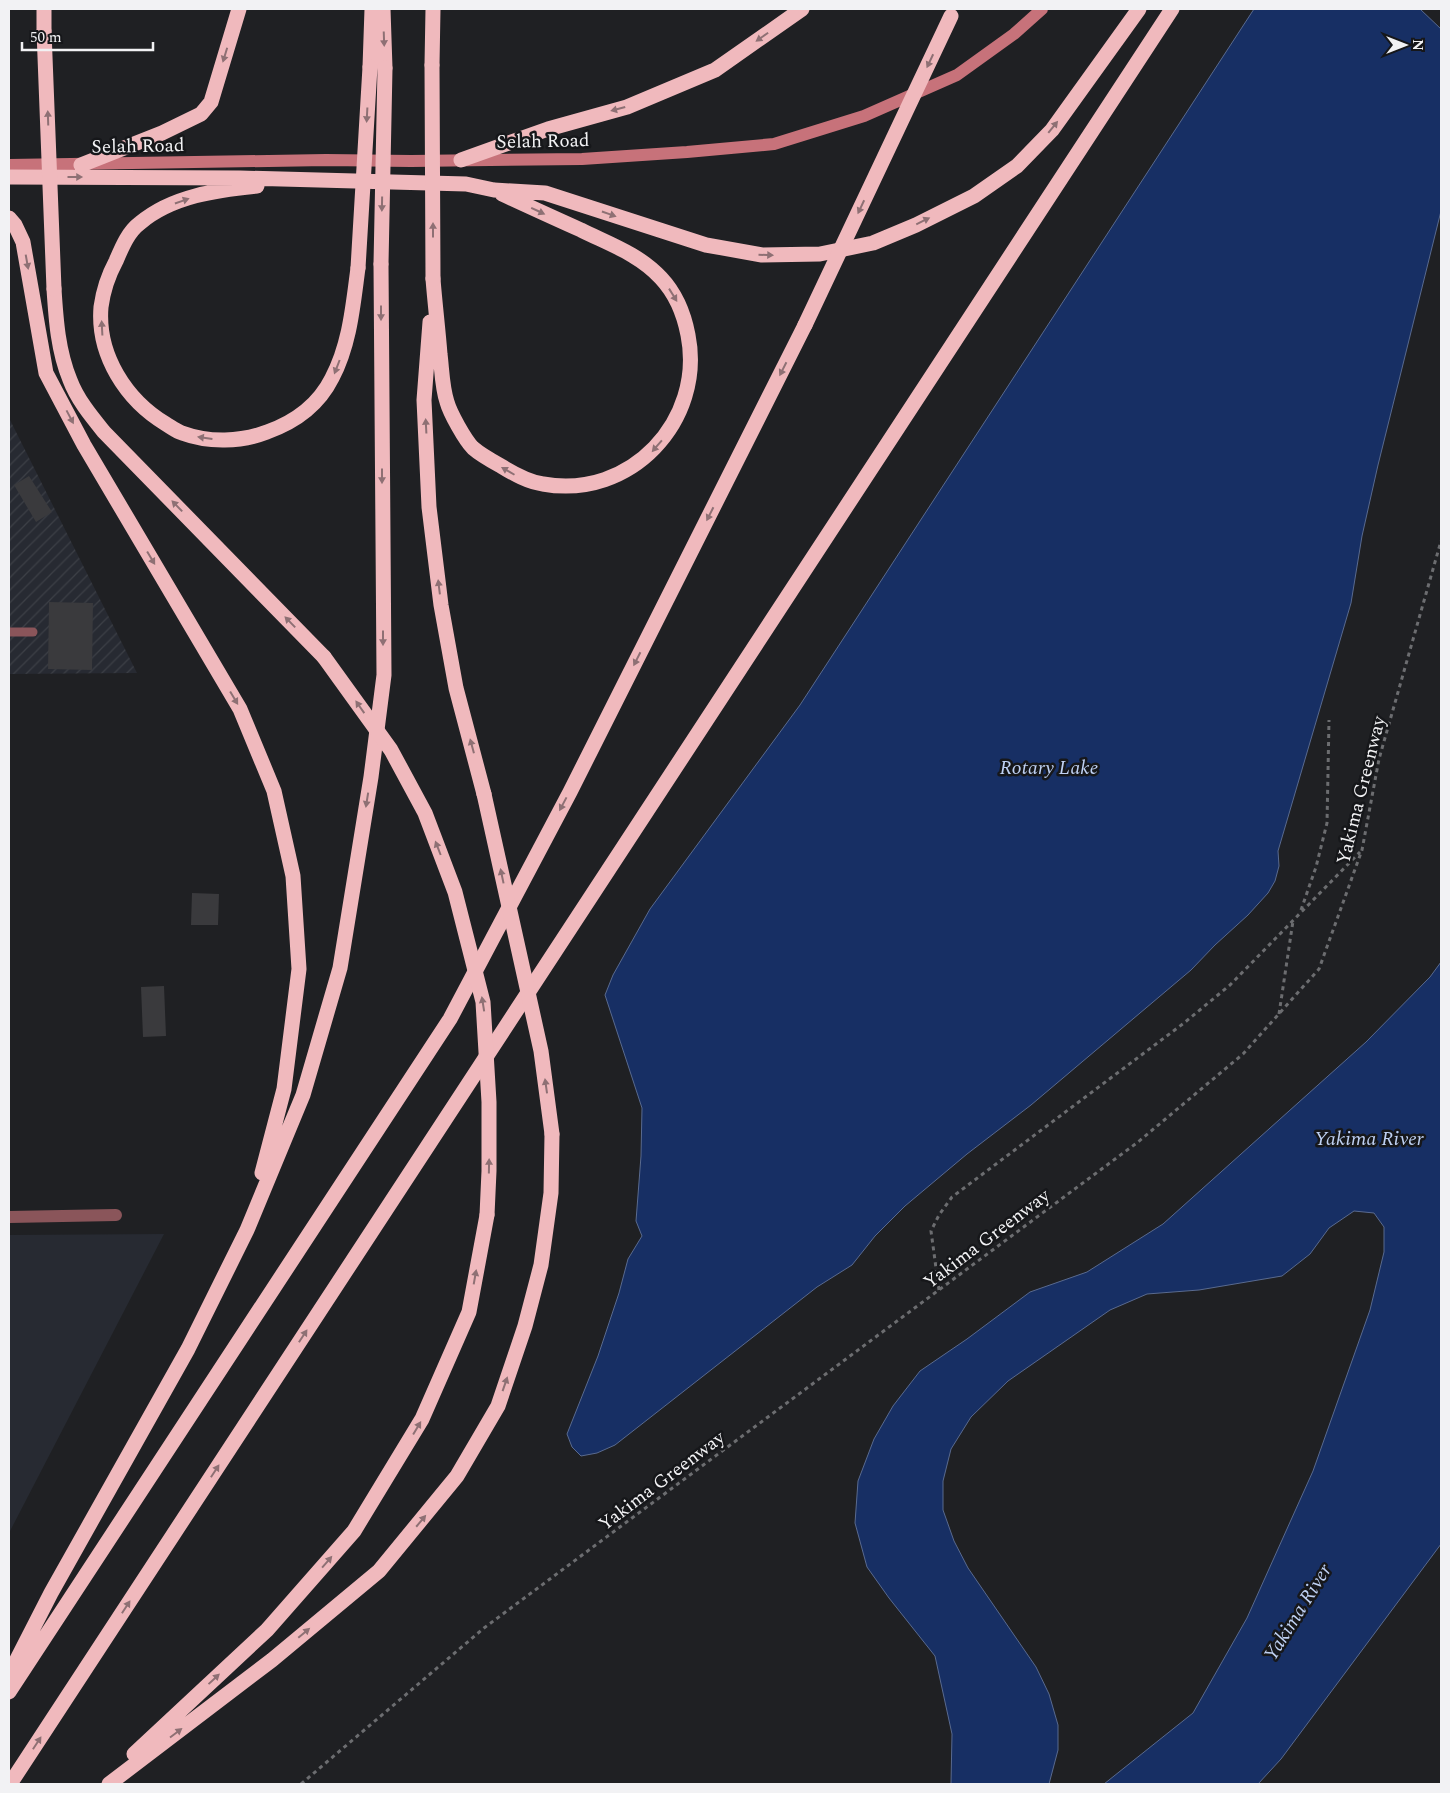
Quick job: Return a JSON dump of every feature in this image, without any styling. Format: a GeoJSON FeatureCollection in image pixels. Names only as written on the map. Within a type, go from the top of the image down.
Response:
{"type":"FeatureCollection","features":[{"type":"Feature","properties":{"kind":"highway"},"geometry":{"type":"LineString","coordinates":[[44,9],[56,325],[61,354],[70,382],[85,407],[104,432],[324,657],[395,758],[425,813],[455,892],[483,1002],[488,1060],[489,1171],[487,1215],[469,1312],[422,1420],[354,1531],[267,1630],[102,1784]]}},
{"type":"Feature","properties":{"kind":"highway"},"geometry":{"type":"LineString","coordinates":[[81,164],[162,133],[201,114],[211,102],[239,9]]}},
{"type":"Feature","properties":{"kind":"highway"},"geometry":{"type":"LineString","coordinates":[[310,179],[210,191],[162,208],[139,223],[127,238],[110,273],[101,307],[103,338],[110,360],[121,381],[137,402],[156,418],[180,433],[205,439],[226,440],[253,437],[280,428],[302,414],[322,396],[333,376],[350,324],[358,268],[372,9]]}},
{"type":"Feature","properties":{"kind":"highway"},"geometry":{"type":"LineString","coordinates":[[9,1675],[51,1593],[188,1349],[247,1230],[303,1095],[340,968],[371,777],[384,675],[381,264],[385,68],[383,9]]}},
{"type":"Feature","properties":{"kind":"highway"},"geometry":{"type":"LineString","coordinates":[[110,1784],[272,1660],[379,1571],[457,1476],[498,1406],[525,1326],[541,1265],[551,1193],[552,1134],[541,1051],[484,794],[456,688],[441,605],[429,506],[424,400],[433,279],[433,9]]}},
{"type":"Feature","properties":{"kind":"highway"},"geometry":{"type":"LineString","coordinates":[[461,160],[548,129],[627,107],[714,70],[802,9]]}},
{"type":"Feature","properties":{"kind":"highway"},"geometry":{"type":"LineString","coordinates":[[9,177],[310,179],[466,184],[494,190],[545,193],[706,245],[762,255],[820,254],[874,243],[916,225],[974,196],[1017,166],[1052,130],[1139,9]]}},
{"type":"Feature","properties":{"kind":"highway"},"geometry":{"type":"LineString","coordinates":[[10,1784],[1172,9]]}},
{"type":"Feature","properties":{"kind":"highway"},"geometry":{"type":"LineString","coordinates":[[9,1692],[450,1019],[570,792],[805,325],[954,13]]}},
{"type":"Feature","properties":{"kind":"highway"},"geometry":{"type":"LineString","coordinates":[[433,279],[447,403],[473,448],[517,476],[542,484],[568,486],[612,477],[654,450],[666,435],[678,416],[690,376],[691,349],[685,320],[675,296],[660,277],[637,257],[494,190]]}},
{"type":"Feature","properties":{"kind":"highway"},"geometry":{"type":"LineString","coordinates":[[9,218],[15,225],[23,242],[46,373],[84,444],[240,709],[274,791],[293,876],[299,969],[284,1089],[247,1230]]}},
{"type":"Feature","properties":{"kind":"main road","name":"Selah Road"},"geometry":{"type":"LineString","coordinates":[[9,164],[582,159],[774,144],[864,116],[957,75],[1014,34],[1042,9]]}},
{"type":"Feature","properties":{"kind":"street"},"geometry":{"type":"LineString","coordinates":[[9,1217],[116,1215]]}},
{"type":"Feature","properties":{"kind":"lane"},"geometry":{"type":"LineString","coordinates":[[9,632],[33,632]]}},
{"type":"Feature","properties":{"kind":"path","name":"Yakima Greenway"},"geometry":{"type":"LineString","coordinates":[[301,1784],[484,1628],[1138,1142],[1243,1054],[1319,969],[1362,850],[1380,759],[1441,542]]}},
{"type":"Feature","properties":{"kind":"path"},"geometry":{"type":"LineString","coordinates":[[1300,913],[1316,867],[1327,823],[1329,720]]}},
{"type":"Feature","properties":{"kind":"path"},"geometry":{"type":"LineString","coordinates":[[938,1290],[931,1231],[939,1215],[952,1197],[1191,1017],[1230,985],[1362,850]]}},
{"type":"Feature","properties":{"kind":"path"},"geometry":{"type":"LineString","coordinates":[[1279,1014],[1293,920]]}},
{"type":"Feature","properties":{"kind":"shaded area"},"geometry":{"type":"Polygon","coordinates":[[[9,403],[10,420],[137,673],[9,674],[9,403]]]}},
{"type":"Feature","properties":{"kind":"shaded area"},"geometry":{"type":"Polygon","coordinates":[[[164,1234],[9,1533],[9,1235],[164,1234]]]}},
{"type":"Feature","properties":{"kind":"water","name":"Rotary Lake"},"geometry":{"type":"Polygon","coordinates":[[[1254,9],[1420,9],[1441,29],[1441,211],[1378,465],[1362,536],[1351,603],[1278,851],[1279,866],[1275,881],[1268,893],[1248,915],[1191,970],[1031,1105],[967,1154],[905,1206],[875,1236],[852,1265],[817,1287],[615,1445],[597,1453],[581,1456],[572,1447],[567,1434],[598,1356],[628,1259],[642,1236],[636,1221],[641,1156],[642,1108],[605,995],[613,975],[650,909],[800,705],[1254,9]]]}},
{"type":"Feature","properties":{"kind":"water","name":"Yakima River"},"geometry":{"type":"Polygon","coordinates":[[[1441,962],[1441,1544],[1281,1759],[1258,1784],[1104,1784],[1193,1713],[1247,1618],[1313,1471],[1370,1310],[1384,1252],[1384,1227],[1374,1213],[1354,1211],[1329,1228],[1310,1254],[1282,1276],[1199,1290],[1147,1294],[1110,1310],[1008,1381],[971,1417],[951,1449],[943,1481],[943,1510],[954,1541],[968,1568],[1036,1667],[1049,1694],[1058,1725],[1058,1750],[1049,1784],[951,1784],[952,1734],[935,1656],[867,1567],[855,1523],[858,1481],[874,1439],[893,1406],[920,1371],[1030,1292],[1087,1272],[1163,1224],[1366,1042],[1430,977],[1441,962]]]}},
{"type":"Feature","properties":{"kind":"building"},"geometry":{"type":"Polygon","coordinates":[[[29,476],[52,512],[36,522],[14,485],[29,476]]]}},
{"type":"Feature","properties":{"kind":"building"},"geometry":{"type":"Polygon","coordinates":[[[49,602],[93,603],[92,670],[48,669],[49,602]]]}},
{"type":"Feature","properties":{"kind":"building"},"geometry":{"type":"Polygon","coordinates":[[[192,893],[219,894],[218,925],[191,925],[192,893]]]}},
{"type":"Feature","properties":{"kind":"building"},"geometry":{"type":"Polygon","coordinates":[[[164,986],[166,1036],[143,1037],[141,987],[164,986]]]}}]}
